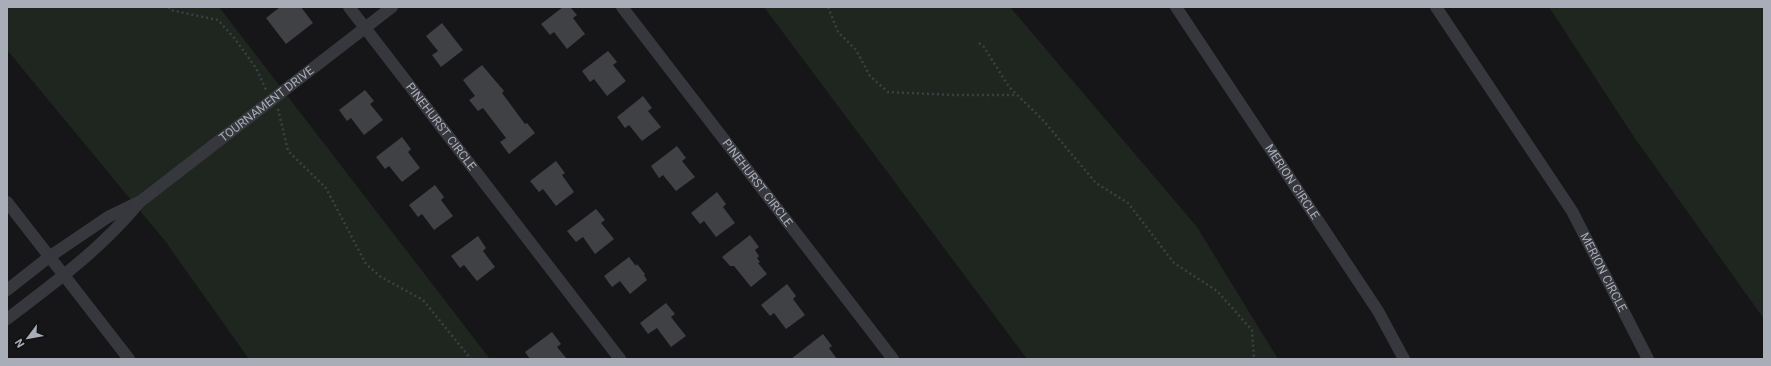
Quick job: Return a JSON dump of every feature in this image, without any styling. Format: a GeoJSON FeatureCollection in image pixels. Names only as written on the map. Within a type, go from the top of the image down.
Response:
{"type":"FeatureCollection","features":[{"type":"Feature","properties":{"kind":"street","name":"PINEHURST CIRCLE"},"geometry":{"type":"LineString","coordinates":[[349,7],[620,359]]}},
{"type":"Feature","properties":{"kind":"street","name":"TOURNAMENT DRIVE"},"geometry":{"type":"LineString","coordinates":[[7,290],[49,257],[108,217],[141,201],[392,7]]}},
{"type":"Feature","properties":{"kind":"street","name":"PINEHURST CIRCLE"},"geometry":{"type":"LineString","coordinates":[[622,7],[893,359]]}},
{"type":"Feature","properties":{"kind":"street","name":"MERION CIRCLE"},"geometry":{"type":"LineString","coordinates":[[1176,7],[1378,311],[1404,359]]}},
{"type":"Feature","properties":{"kind":"street","name":"MERION CIRCLE"},"geometry":{"type":"LineString","coordinates":[[1436,7],[1572,211],[1648,359]]}},
{"type":"Feature","properties":{"kind":"street","name":"TOURNAMENT DRIVE"},"geometry":{"type":"LineString","coordinates":[[7,319],[63,276],[118,228],[141,201]]}},
{"type":"Feature","properties":{"kind":"street"},"geometry":{"type":"LineString","coordinates":[[7,202],[129,359]]}},
{"type":"Feature","properties":{"kind":"path"},"geometry":{"type":"LineString","coordinates":[[169,7],[170,10],[218,20],[235,39],[256,68],[263,85],[278,108],[288,151],[326,188],[366,264],[381,277],[423,300],[471,359]]}},
{"type":"Feature","properties":{"kind":"path"},"geometry":{"type":"LineString","coordinates":[[828,7],[838,32],[856,50],[870,76],[888,92],[953,95],[1018,95]]}},
{"type":"Feature","properties":{"kind":"path"},"geometry":{"type":"LineString","coordinates":[[979,43],[984,48],[1009,87],[1042,119],[1096,183],[1128,203],[1174,262],[1217,291],[1252,330],[1254,359]]}},
{"type":"Feature","properties":{"kind":"shaded area"},"geometry":{"type":"Polygon","coordinates":[[[7,7],[219,7],[490,359],[249,359],[165,241],[7,50],[7,7]]]}},
{"type":"Feature","properties":{"kind":"shaded area"},"geometry":{"type":"Polygon","coordinates":[[[764,7],[1010,7],[1197,227],[1278,359],[1027,359],[764,7]]]}},
{"type":"Feature","properties":{"kind":"shaded area"},"geometry":{"type":"Polygon","coordinates":[[[1549,7],[1764,7],[1764,319],[1634,137],[1549,7]]]}},
{"type":"Feature","properties":{"kind":"building"},"geometry":{"type":"Polygon","coordinates":[[[280,7],[301,7],[313,23],[286,44],[266,18],[280,7]]]}},
{"type":"Feature","properties":{"kind":"building"},"geometry":{"type":"Polygon","coordinates":[[[563,7],[570,7],[577,15],[573,18],[585,34],[567,49],[554,32],[550,35],[541,24],[563,7]]]}},
{"type":"Feature","properties":{"kind":"building"},"geometry":{"type":"Polygon","coordinates":[[[442,23],[463,50],[441,67],[432,55],[438,51],[426,36],[442,23]]]}},
{"type":"Feature","properties":{"kind":"building"},"geometry":{"type":"Polygon","coordinates":[[[608,51],[617,62],[613,65],[626,81],[607,96],[594,79],[590,82],[582,71],[608,51]]]}},
{"type":"Feature","properties":{"kind":"building"},"geometry":{"type":"Polygon","coordinates":[[[482,65],[504,91],[502,93],[525,124],[527,123],[535,133],[509,154],[500,142],[506,138],[483,108],[478,111],[469,100],[475,96],[463,80],[482,65]]]}},
{"type":"Feature","properties":{"kind":"building"},"geometry":{"type":"Polygon","coordinates":[[[365,90],[374,101],[370,104],[383,120],[364,135],[351,118],[347,121],[339,110],[365,90]]]}},
{"type":"Feature","properties":{"kind":"building"},"geometry":{"type":"Polygon","coordinates":[[[643,96],[652,108],[648,111],[661,127],[642,141],[629,125],[625,128],[617,117],[643,96]]]}},
{"type":"Feature","properties":{"kind":"building"},"geometry":{"type":"Polygon","coordinates":[[[402,137],[411,149],[408,152],[420,168],[402,182],[389,166],[385,169],[376,157],[402,137]]]}},
{"type":"Feature","properties":{"kind":"building"},"geometry":{"type":"Polygon","coordinates":[[[677,146],[686,158],[682,161],[695,177],[676,191],[663,175],[659,178],[651,166],[677,146]]]}},
{"type":"Feature","properties":{"kind":"building"},"geometry":{"type":"Polygon","coordinates":[[[556,161],[565,173],[562,175],[574,192],[556,206],[543,189],[539,192],[530,181],[556,161]]]}},
{"type":"Feature","properties":{"kind":"building"},"geometry":{"type":"Polygon","coordinates":[[[435,185],[444,197],[441,200],[453,216],[434,230],[422,214],[418,217],[409,205],[435,185]]]}},
{"type":"Feature","properties":{"kind":"building"},"geometry":{"type":"Polygon","coordinates":[[[717,192],[726,204],[723,207],[735,223],[716,237],[704,221],[700,224],[691,213],[717,192]]]}},
{"type":"Feature","properties":{"kind":"building"},"geometry":{"type":"Polygon","coordinates":[[[596,209],[605,220],[601,223],[614,239],[595,254],[583,237],[576,242],[567,231],[596,209]]]}},
{"type":"Feature","properties":{"kind":"building"},"geometry":{"type":"Polygon","coordinates":[[[750,235],[759,247],[755,250],[759,256],[757,258],[760,262],[758,263],[767,274],[751,287],[734,266],[730,266],[722,257],[750,235]]]}},
{"type":"Feature","properties":{"kind":"building"},"geometry":{"type":"Polygon","coordinates":[[[478,236],[486,248],[483,251],[495,267],[477,281],[464,265],[460,268],[451,256],[478,236]]]}},
{"type":"Feature","properties":{"kind":"building"},"geometry":{"type":"Polygon","coordinates":[[[629,257],[645,274],[644,275],[647,280],[630,294],[620,281],[612,287],[604,276],[629,257]]]}},
{"type":"Feature","properties":{"kind":"building"},"geometry":{"type":"Polygon","coordinates":[[[787,284],[796,296],[793,299],[805,315],[786,329],[774,313],[770,316],[761,305],[787,284]]]}},
{"type":"Feature","properties":{"kind":"building"},"geometry":{"type":"Polygon","coordinates":[[[666,303],[675,314],[671,317],[686,336],[671,347],[657,328],[648,334],[640,323],[666,303]]]}},
{"type":"Feature","properties":{"kind":"building"},"geometry":{"type":"Polygon","coordinates":[[[552,332],[561,344],[557,347],[567,359],[530,359],[525,352],[552,332]]]}},
{"type":"Feature","properties":{"kind":"building"},"geometry":{"type":"Polygon","coordinates":[[[823,334],[832,346],[829,348],[837,359],[791,359],[823,334]]]}}]}
